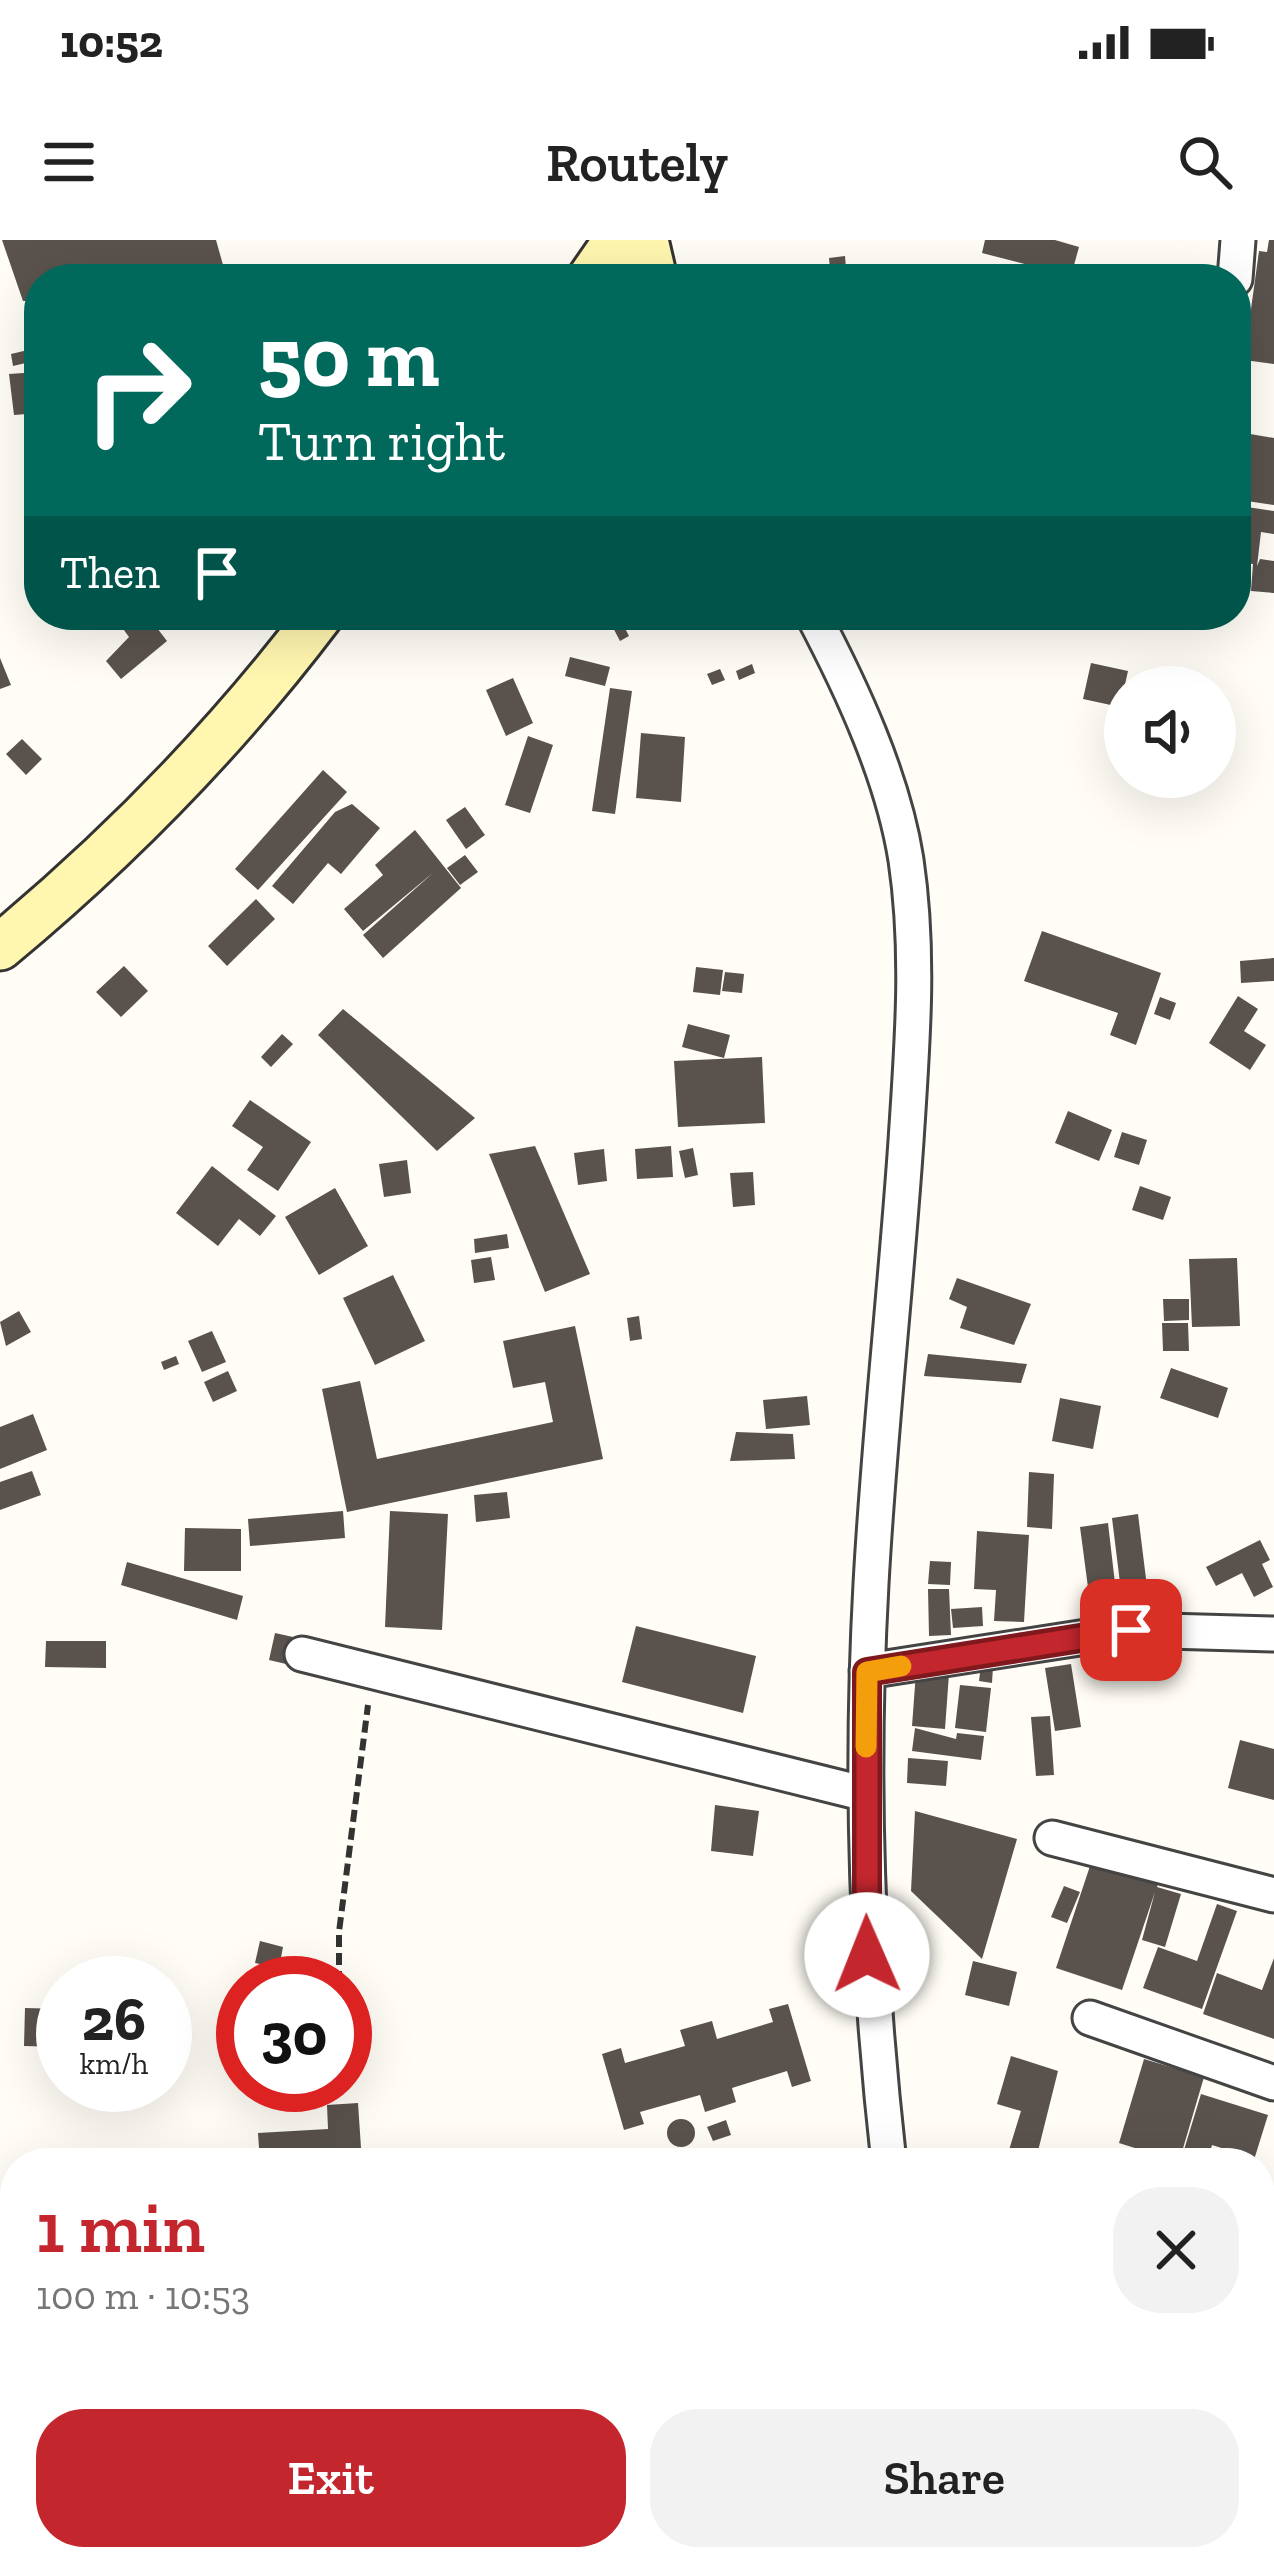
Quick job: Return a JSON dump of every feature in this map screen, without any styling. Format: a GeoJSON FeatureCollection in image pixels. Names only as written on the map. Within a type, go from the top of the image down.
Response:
{"type":"FeatureCollection","features":[{"type":"Feature","properties":{"kind":"main road"},"geometry":{"type":"LineString","coordinates":[[0,946],[109,853],[208,748],[307,630]]}},
{"type":"Feature","properties":{"kind":"street"},"geometry":{"type":"LineString","coordinates":[[819,630],[880,773],[905,855],[915,942],[902,1234],[890,1326],[867,1672],[867,1955],[888,2148]]}},
{"type":"Feature","properties":{"kind":"street"},"geometry":{"type":"LineString","coordinates":[[867,1672],[1131,1630],[1274,1634]]}},
{"type":"Feature","properties":{"kind":"street"},"geometry":{"type":"LineString","coordinates":[[302,1654],[866,1793]]}},
{"type":"Feature","properties":{"kind":"street"},"geometry":{"type":"LineString","coordinates":[[1052,1838],[1274,1895]]}},
{"type":"Feature","properties":{"kind":"street"},"geometry":{"type":"LineString","coordinates":[[1090,2018],[1274,2084]]}},
{"type":"Feature","properties":{"kind":"path"},"geometry":{"type":"LineString","coordinates":[[339,1956],[356,1772],[375,1672]]}},
{"type":"Feature","properties":{"kind":"building"},"geometry":{"type":"Polygon","coordinates":[[[2,240],[216,240],[223,264],[24,264],[23,301],[2,240]]]}},
{"type":"Feature","properties":{"kind":"building"},"geometry":{"type":"Polygon","coordinates":[[[985,240],[1055,240],[1079,247],[1074,264],[1025,264],[982,253],[985,240]]]}},
{"type":"Feature","properties":{"kind":"building"},"geometry":{"type":"Polygon","coordinates":[[[1269,240],[1274,240],[1274,364],[1251,361],[1251,309],[1259,251],[1267,252],[1269,240]]]}},
{"type":"Feature","properties":{"kind":"building"},"geometry":{"type":"Polygon","coordinates":[[[845,256],[846,264],[830,264],[829,258],[845,256]]]}},
{"type":"Feature","properties":{"kind":"building"},"geometry":{"type":"Polygon","coordinates":[[[24,351],[24,363],[13,366],[11,354],[24,351]]]}},
{"type":"Feature","properties":{"kind":"building"},"geometry":{"type":"Polygon","coordinates":[[[24,373],[24,414],[14,415],[9,374],[24,373]]]}},
{"type":"Feature","properties":{"kind":"building"},"geometry":{"type":"Polygon","coordinates":[[[1251,434],[1274,438],[1274,505],[1251,502],[1251,434]]]}},
{"type":"Feature","properties":{"kind":"building"},"geometry":{"type":"Polygon","coordinates":[[[1251,508],[1274,511],[1274,534],[1261,532],[1257,566],[1260,559],[1274,561],[1274,593],[1251,591],[1251,508]]]}},
{"type":"Feature","properties":{"kind":"building"},"geometry":{"type":"Polygon","coordinates":[[[124,630],[159,630],[167,641],[121,679],[106,661],[129,637],[124,630]]]}},
{"type":"Feature","properties":{"kind":"building"},"geometry":{"type":"Polygon","coordinates":[[[614,630],[626,630],[629,636],[620,641],[614,630]]]}},
{"type":"Feature","properties":{"kind":"building"},"geometry":{"type":"Polygon","coordinates":[[[570,657],[610,667],[605,686],[565,676],[570,657]]]}},
{"type":"Feature","properties":{"kind":"building"},"geometry":{"type":"Polygon","coordinates":[[[0,658],[11,685],[0,689],[0,658]]]}},
{"type":"Feature","properties":{"kind":"building"},"geometry":{"type":"Polygon","coordinates":[[[1091,663],[1105,666],[1104,704],[1083,699],[1091,663]]]}},
{"type":"Feature","properties":{"kind":"building"},"geometry":{"type":"Polygon","coordinates":[[[752,664],[755,673],[739,680],[736,671],[752,664]]]}},
{"type":"Feature","properties":{"kind":"building"},"geometry":{"type":"Polygon","coordinates":[[[720,669],[725,680],[712,685],[707,674],[720,669]]]}},
{"type":"Feature","properties":{"kind":"building"},"geometry":{"type":"Polygon","coordinates":[[[513,678],[533,723],[506,736],[486,690],[513,678]]]}},
{"type":"Feature","properties":{"kind":"building"},"geometry":{"type":"Polygon","coordinates":[[[610,688],[632,691],[615,814],[592,811],[610,688]]]}},
{"type":"Feature","properties":{"kind":"building"},"geometry":{"type":"Polygon","coordinates":[[[641,733],[685,737],[681,802],[636,798],[641,733]]]}},
{"type":"Feature","properties":{"kind":"building"},"geometry":{"type":"Polygon","coordinates":[[[528,736],[553,745],[530,813],[505,805],[528,736]]]}},
{"type":"Feature","properties":{"kind":"building"},"geometry":{"type":"Polygon","coordinates":[[[22,739],[42,759],[26,775],[6,754],[22,739]]]}},
{"type":"Feature","properties":{"kind":"building"},"geometry":{"type":"Polygon","coordinates":[[[323,770],[347,792],[258,890],[235,869],[323,770]]]}},
{"type":"Feature","properties":{"kind":"building"},"geometry":{"type":"Polygon","coordinates":[[[352,804],[380,828],[341,874],[328,863],[293,904],[272,886],[335,812],[352,804]]]}},
{"type":"Feature","properties":{"kind":"building"},"geometry":{"type":"Polygon","coordinates":[[[465,807],[485,835],[466,849],[446,820],[465,807]]]}},
{"type":"Feature","properties":{"kind":"building"},"geometry":{"type":"Polygon","coordinates":[[[415,830],[461,888],[383,958],[363,935],[434,872],[363,931],[344,909],[383,875],[375,865],[415,830]]]}},
{"type":"Feature","properties":{"kind":"building"},"geometry":{"type":"Polygon","coordinates":[[[465,855],[478,872],[460,885],[447,868],[465,855]]]}},
{"type":"Feature","properties":{"kind":"building"},"geometry":{"type":"Polygon","coordinates":[[[256,899],[275,919],[227,966],[208,946],[256,899]]]}},
{"type":"Feature","properties":{"kind":"building"},"geometry":{"type":"Polygon","coordinates":[[[1042,931],[1161,973],[1136,1045],[1110,1035],[1118,1013],[1024,981],[1042,931]]]}},
{"type":"Feature","properties":{"kind":"building"},"geometry":{"type":"Polygon","coordinates":[[[1274,958],[1274,981],[1241,983],[1240,961],[1274,958]]]}},
{"type":"Feature","properties":{"kind":"building"},"geometry":{"type":"Polygon","coordinates":[[[124,966],[148,991],[121,1017],[96,992],[124,966]]]}},
{"type":"Feature","properties":{"kind":"building"},"geometry":{"type":"Polygon","coordinates":[[[696,967],[723,970],[720,995],[693,992],[696,967]]]}},
{"type":"Feature","properties":{"kind":"building"},"geometry":{"type":"Polygon","coordinates":[[[725,972],[744,974],[742,993],[722,991],[725,972]]]}},
{"type":"Feature","properties":{"kind":"building"},"geometry":{"type":"Polygon","coordinates":[[[1238,996],[1258,1009],[1244,1031],[1266,1045],[1250,1070],[1209,1043],[1238,996]]]}},
{"type":"Feature","properties":{"kind":"building"},"geometry":{"type":"Polygon","coordinates":[[[1160,997],[1176,1003],[1170,1020],[1154,1014],[1160,997]]]}},
{"type":"Feature","properties":{"kind":"building"},"geometry":{"type":"Polygon","coordinates":[[[343,1009],[475,1118],[437,1151],[318,1035],[343,1009]]]}},
{"type":"Feature","properties":{"kind":"building"},"geometry":{"type":"Polygon","coordinates":[[[688,1024],[730,1035],[724,1058],[682,1047],[688,1024]]]}},
{"type":"Feature","properties":{"kind":"building"},"geometry":{"type":"Polygon","coordinates":[[[282,1034],[293,1044],[271,1067],[261,1057],[282,1034]]]}},
{"type":"Feature","properties":{"kind":"building"},"geometry":{"type":"Polygon","coordinates":[[[762,1057],[765,1123],[678,1127],[674,1061],[762,1057]]]}},
{"type":"Feature","properties":{"kind":"building"},"geometry":{"type":"Polygon","coordinates":[[[250,1100],[311,1142],[278,1191],[247,1170],[263,1147],[232,1126],[250,1100]]]}},
{"type":"Feature","properties":{"kind":"building"},"geometry":{"type":"Polygon","coordinates":[[[1068,1111],[1112,1130],[1099,1161],[1055,1143],[1068,1111]]]}},
{"type":"Feature","properties":{"kind":"building"},"geometry":{"type":"Polygon","coordinates":[[[1122,1132],[1147,1140],[1139,1165],[1114,1157],[1122,1132]]]}},
{"type":"Feature","properties":{"kind":"building"},"geometry":{"type":"Polygon","coordinates":[[[535,1146],[590,1274],[545,1292],[489,1154],[535,1146]]]}},
{"type":"Feature","properties":{"kind":"building"},"geometry":{"type":"Polygon","coordinates":[[[671,1146],[673,1177],[637,1179],[635,1149],[671,1146]]]}},
{"type":"Feature","properties":{"kind":"building"},"geometry":{"type":"Polygon","coordinates":[[[693,1148],[698,1175],[685,1178],[679,1151],[693,1148]]]}},
{"type":"Feature","properties":{"kind":"building"},"geometry":{"type":"Polygon","coordinates":[[[604,1149],[607,1181],[578,1185],[574,1153],[604,1149]]]}},
{"type":"Feature","properties":{"kind":"building"},"geometry":{"type":"Polygon","coordinates":[[[407,1160],[411,1193],[384,1197],[379,1164],[407,1160]]]}},
{"type":"Feature","properties":{"kind":"building"},"geometry":{"type":"Polygon","coordinates":[[[212,1166],[276,1216],[260,1236],[239,1219],[218,1246],[176,1213],[212,1166]]]}},
{"type":"Feature","properties":{"kind":"building"},"geometry":{"type":"Polygon","coordinates":[[[753,1172],[755,1205],[733,1207],[730,1173],[753,1172]]]}},
{"type":"Feature","properties":{"kind":"building"},"geometry":{"type":"Polygon","coordinates":[[[1140,1186],[1171,1197],[1163,1220],[1132,1210],[1140,1186]]]}},
{"type":"Feature","properties":{"kind":"building"},"geometry":{"type":"Polygon","coordinates":[[[335,1188],[368,1246],[319,1275],[285,1217],[335,1188]]]}},
{"type":"Feature","properties":{"kind":"building"},"geometry":{"type":"Polygon","coordinates":[[[507,1234],[509,1248],[475,1253],[474,1239],[507,1234]]]}},
{"type":"Feature","properties":{"kind":"building"},"geometry":{"type":"Polygon","coordinates":[[[491,1257],[495,1280],[474,1283],[471,1260],[491,1257]]]}},
{"type":"Feature","properties":{"kind":"building"},"geometry":{"type":"Polygon","coordinates":[[[1237,1258],[1240,1326],[1192,1327],[1189,1259],[1237,1258]]]}},
{"type":"Feature","properties":{"kind":"building"},"geometry":{"type":"Polygon","coordinates":[[[393,1275],[425,1341],[375,1365],[343,1298],[393,1275]]]}},
{"type":"Feature","properties":{"kind":"building"},"geometry":{"type":"Polygon","coordinates":[[[957,1278],[1031,1304],[1014,1345],[960,1328],[967,1307],[949,1299],[957,1278]]]}},
{"type":"Feature","properties":{"kind":"building"},"geometry":{"type":"Polygon","coordinates":[[[1163,1299],[1189,1299],[1189,1320],[1164,1321],[1163,1299]]]}},
{"type":"Feature","properties":{"kind":"building"},"geometry":{"type":"Polygon","coordinates":[[[19,1311],[31,1332],[6,1346],[0,1322],[19,1311]]]}},
{"type":"Feature","properties":{"kind":"building"},"geometry":{"type":"Polygon","coordinates":[[[639,1316],[642,1339],[630,1341],[627,1318],[639,1316]]]}},
{"type":"Feature","properties":{"kind":"building"},"geometry":{"type":"Polygon","coordinates":[[[1162,1323],[1188,1323],[1189,1351],[1163,1351],[1162,1323]]]}},
{"type":"Feature","properties":{"kind":"building"},"geometry":{"type":"Polygon","coordinates":[[[575,1326],[603,1459],[347,1512],[322,1389],[360,1381],[377,1459],[553,1422],[545,1382],[513,1388],[503,1341],[575,1326]]]}},
{"type":"Feature","properties":{"kind":"building"},"geometry":{"type":"Polygon","coordinates":[[[212,1331],[226,1362],[202,1372],[188,1341],[212,1331]]]}},
{"type":"Feature","properties":{"kind":"building"},"geometry":{"type":"Polygon","coordinates":[[[928,1354],[1027,1364],[1021,1383],[924,1376],[928,1354]]]}},
{"type":"Feature","properties":{"kind":"building"},"geometry":{"type":"Polygon","coordinates":[[[176,1356],[179,1364],[164,1370],[161,1362],[176,1356]]]}},
{"type":"Feature","properties":{"kind":"building"},"geometry":{"type":"Polygon","coordinates":[[[1171,1368],[1228,1388],[1218,1418],[1160,1398],[1171,1368]]]}},
{"type":"Feature","properties":{"kind":"building"},"geometry":{"type":"Polygon","coordinates":[[[228,1371],[237,1391],[213,1402],[204,1382],[228,1371]]]}},
{"type":"Feature","properties":{"kind":"building"},"geometry":{"type":"Polygon","coordinates":[[[807,1396],[810,1425],[766,1429],[763,1400],[807,1396]]]}},
{"type":"Feature","properties":{"kind":"building"},"geometry":{"type":"Polygon","coordinates":[[[1060,1398],[1101,1406],[1093,1449],[1052,1441],[1060,1398]]]}},
{"type":"Feature","properties":{"kind":"building"},"geometry":{"type":"Polygon","coordinates":[[[33,1414],[47,1450],[0,1469],[0,1427],[33,1414]]]}},
{"type":"Feature","properties":{"kind":"building"},"geometry":{"type":"Polygon","coordinates":[[[736,1432],[793,1434],[795,1459],[730,1461],[736,1432]]]}},
{"type":"Feature","properties":{"kind":"building"},"geometry":{"type":"Polygon","coordinates":[[[32,1471],[41,1495],[0,1510],[0,1482],[32,1471]]]}},
{"type":"Feature","properties":{"kind":"building"},"geometry":{"type":"Polygon","coordinates":[[[1029,1472],[1054,1474],[1052,1529],[1027,1527],[1029,1472]]]}},
{"type":"Feature","properties":{"kind":"building"},"geometry":{"type":"Polygon","coordinates":[[[507,1492],[510,1518],[476,1522],[474,1495],[507,1492]]]}},
{"type":"Feature","properties":{"kind":"building"},"geometry":{"type":"Polygon","coordinates":[[[343,1511],[345,1538],[250,1546],[248,1519],[343,1511]]]}},
{"type":"Feature","properties":{"kind":"building"},"geometry":{"type":"Polygon","coordinates":[[[390,1511],[448,1514],[442,1630],[385,1627],[390,1511]]]}},
{"type":"Feature","properties":{"kind":"building"},"geometry":{"type":"Polygon","coordinates":[[[1138,1514],[1148,1595],[1122,1599],[1112,1518],[1138,1514]]]}},
{"type":"Feature","properties":{"kind":"building"},"geometry":{"type":"Polygon","coordinates":[[[1108,1523],[1116,1592],[1089,1595],[1080,1527],[1108,1523]]]}},
{"type":"Feature","properties":{"kind":"building"},"geometry":{"type":"Polygon","coordinates":[[[185,1528],[241,1529],[241,1571],[184,1571],[185,1528]]]}},
{"type":"Feature","properties":{"kind":"building"},"geometry":{"type":"Polygon","coordinates":[[[977,1531],[1029,1535],[1024,1622],[994,1621],[996,1590],[974,1589],[977,1531]]]}},
{"type":"Feature","properties":{"kind":"building"},"geometry":{"type":"Polygon","coordinates":[[[1260,1540],[1270,1560],[1262,1564],[1273,1587],[1254,1597],[1242,1573],[1216,1586],[1206,1567],[1260,1540]]]}},
{"type":"Feature","properties":{"kind":"building"},"geometry":{"type":"Polygon","coordinates":[[[930,1561],[951,1562],[950,1585],[928,1584],[930,1561]]]}},
{"type":"Feature","properties":{"kind":"building"},"geometry":{"type":"Polygon","coordinates":[[[127,1562],[243,1596],[237,1620],[121,1585],[127,1562]]]}},
{"type":"Feature","properties":{"kind":"building"},"geometry":{"type":"Polygon","coordinates":[[[928,1589],[949,1589],[951,1635],[929,1636],[928,1589]]]}},
{"type":"Feature","properties":{"kind":"building"},"geometry":{"type":"Polygon","coordinates":[[[982,1607],[983,1626],[953,1628],[951,1609],[982,1607]]]}},
{"type":"Feature","properties":{"kind":"building"},"geometry":{"type":"Polygon","coordinates":[[[636,1626],[756,1656],[743,1713],[622,1682],[636,1626]]]}},
{"type":"Feature","properties":{"kind":"building"},"geometry":{"type":"Polygon","coordinates":[[[275,1633],[293,1637],[286,1664],[269,1660],[275,1633]]]}},
{"type":"Feature","properties":{"kind":"building"},"geometry":{"type":"Polygon","coordinates":[[[46,1641],[106,1641],[106,1668],[45,1667],[46,1641]]]}},
{"type":"Feature","properties":{"kind":"building"},"geometry":{"type":"Polygon","coordinates":[[[1071,1664],[1081,1727],[1055,1731],[1045,1668],[1071,1664]]]}},
{"type":"Feature","properties":{"kind":"building"},"geometry":{"type":"Polygon","coordinates":[[[981,1665],[993,1667],[992,1683],[979,1681],[981,1665]]]}},
{"type":"Feature","properties":{"kind":"building"},"geometry":{"type":"Polygon","coordinates":[[[916,1672],[949,1674],[945,1729],[912,1726],[916,1672]]]}},
{"type":"Feature","properties":{"kind":"building"},"geometry":{"type":"Polygon","coordinates":[[[960,1685],[991,1688],[986,1732],[955,1728],[960,1685]]]}},
{"type":"Feature","properties":{"kind":"building"},"geometry":{"type":"Polygon","coordinates":[[[1050,1716],[1054,1775],[1036,1776],[1031,1717],[1050,1716]]]}},
{"type":"Feature","properties":{"kind":"building"},"geometry":{"type":"Polygon","coordinates":[[[915,1728],[956,1739],[957,1733],[984,1736],[981,1760],[912,1751],[915,1728]]]}},
{"type":"Feature","properties":{"kind":"building"},"geometry":{"type":"Polygon","coordinates":[[[1240,1740],[1274,1749],[1274,1800],[1228,1788],[1240,1740]]]}},
{"type":"Feature","properties":{"kind":"building"},"geometry":{"type":"Polygon","coordinates":[[[908,1758],[948,1761],[946,1786],[907,1783],[908,1758]]]}},
{"type":"Feature","properties":{"kind":"building"},"geometry":{"type":"Polygon","coordinates":[[[715,1805],[759,1811],[753,1856],[711,1851],[715,1805]]]}},
{"type":"Feature","properties":{"kind":"building"},"geometry":{"type":"Polygon","coordinates":[[[915,1811],[1017,1839],[982,1959],[911,1891],[915,1811]]]}},
{"type":"Feature","properties":{"kind":"building"},"geometry":{"type":"Polygon","coordinates":[[[1094,1854],[1160,1877],[1157,1887],[1181,1894],[1165,1947],[1142,1940],[1155,1892],[1122,1990],[1056,1968],[1094,1854]]]}},
{"type":"Feature","properties":{"kind":"building"},"geometry":{"type":"Polygon","coordinates":[[[1064,1886],[1080,1892],[1067,1923],[1051,1917],[1064,1886]]]}},
{"type":"Feature","properties":{"kind":"building"},"geometry":{"type":"Polygon","coordinates":[[[1217,1904],[1237,1911],[1202,2009],[1143,1988],[1158,1947],[1197,1961],[1217,1904]]]}},
{"type":"Feature","properties":{"kind":"building"},"geometry":{"type":"Polygon","coordinates":[[[260,1941],[283,1947],[281,1956],[257,1956],[260,1941]]]}},
{"type":"Feature","properties":{"kind":"building"},"geometry":{"type":"Polygon","coordinates":[[[1274,1958],[1274,2039],[1203,2014],[1217,1973],[1262,1990],[1274,1958]]]}},
{"type":"Feature","properties":{"kind":"building"},"geometry":{"type":"Polygon","coordinates":[[[973,1961],[1017,1972],[1009,2006],[965,1995],[973,1961]]]}},
{"type":"Feature","properties":{"kind":"building"},"geometry":{"type":"Polygon","coordinates":[[[788,2004],[811,2081],[792,2087],[787,2071],[732,2088],[736,2102],[705,2112],[700,2095],[640,2112],[644,2124],[624,2130],[602,2054],[621,2048],[625,2063],[685,2046],[680,2030],[712,2021],[717,2039],[773,2022],[769,2009],[788,2004]]]}},
{"type":"Feature","properties":{"kind":"building"},"geometry":{"type":"Polygon","coordinates":[[[25,2008],[36,2008],[36,2046],[24,2046],[25,2008]]]}},
{"type":"Feature","properties":{"kind":"building"},"geometry":{"type":"Polygon","coordinates":[[[1011,2056],[1058,2071],[1039,2148],[1010,2148],[1021,2111],[997,2104],[1011,2056]]]}},
{"type":"Feature","properties":{"kind":"building"},"geometry":{"type":"Polygon","coordinates":[[[1144,2059],[1204,2077],[1183,2148],[1135,2148],[1119,2143],[1144,2059]]]}},
{"type":"Feature","properties":{"kind":"building"},"geometry":{"type":"Polygon","coordinates":[[[1201,2094],[1268,2115],[1258,2148],[1185,2148],[1201,2094]]]}},
{"type":"Feature","properties":{"kind":"building"},"geometry":{"type":"Polygon","coordinates":[[[327,2112],[359,2112],[361,2148],[259,2148],[258,2133],[328,2129],[327,2112]]]}},
{"type":"Feature","properties":{"kind":"building"},"geometry":{"type":"Polygon","coordinates":[[[681,2119],[691,2123],[695,2133],[691,2143],[681,2147],[671,2143],[667,2133],[671,2123],[681,2119]]]}},
{"type":"Feature","properties":{"kind":"building"},"geometry":{"type":"Polygon","coordinates":[[[726,2120],[731,2135],[713,2141],[707,2127],[726,2120]]]}},
{"type":"Feature","properties":{"kind":"slow traffic"},"geometry":{"type":"LineString","coordinates":[[866,1747],[867,1672],[901,1666]]}},
{"type":"Feature","properties":{"kind":"route"},"geometry":{"type":"LineString","coordinates":[[867,1955],[867,1672],[1131,1630]]}}]}
